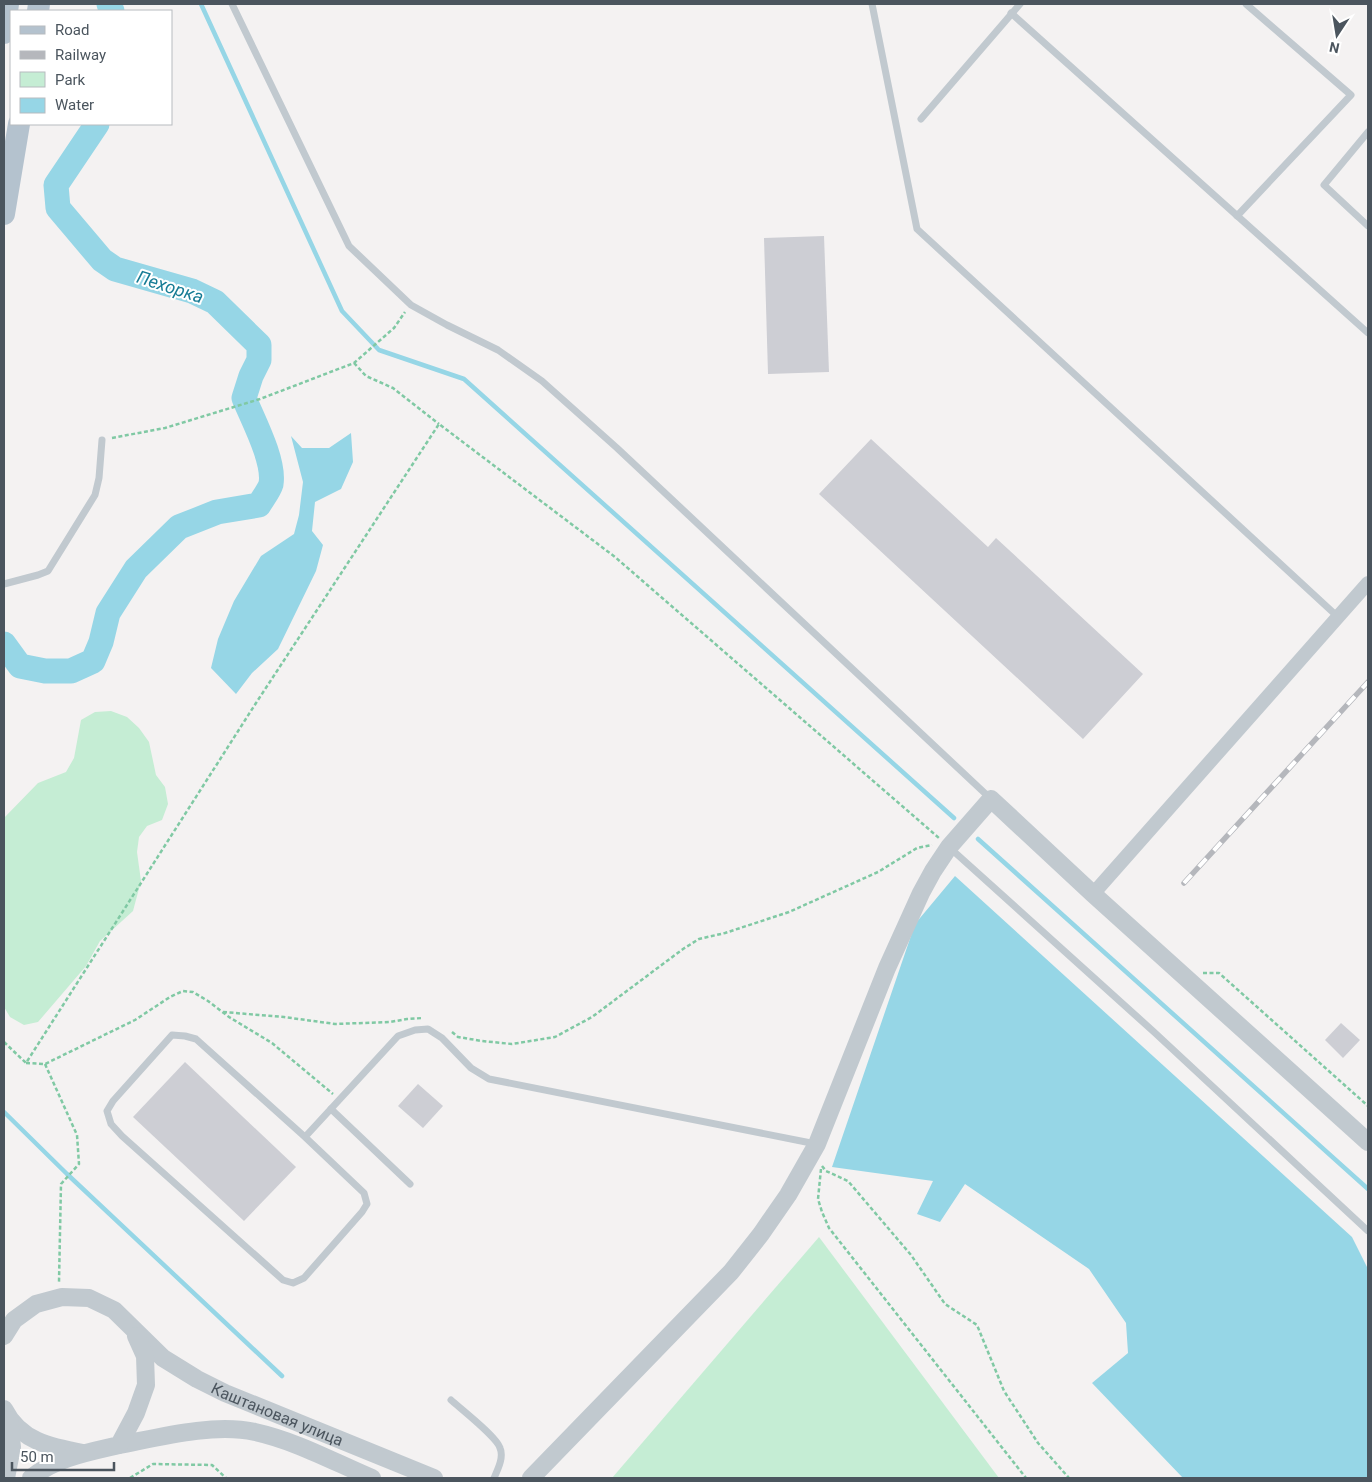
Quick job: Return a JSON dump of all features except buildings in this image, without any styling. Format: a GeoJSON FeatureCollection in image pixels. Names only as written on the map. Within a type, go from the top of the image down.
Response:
{"type":"FeatureCollection","features":[{"type":"Feature","properties":{"kind":"main road"},"geometry":{"type":"LineString","coordinates":[[4,33],[8,4]]}},
{"type":"Feature","properties":{"kind":"main road"},"geometry":{"type":"LineString","coordinates":[[4,214],[19,125]]}},
{"type":"Feature","properties":{"kind":"street"},"geometry":{"type":"LineString","coordinates":[[1093,894],[1368,583]]}},
{"type":"Feature","properties":{"kind":"street"},"geometry":{"type":"LineString","coordinates":[[531,1478],[731,1272],[761,1234],[788,1195],[816,1144],[887,968],[921,893],[947,845],[991,799],[1093,894],[1368,1142]]}},
{"type":"Feature","properties":{"kind":"street","name":"Каштановая улица"},"geometry":{"type":"LineString","coordinates":[[4,1336],[14,1320],[36,1304],[62,1296],[89,1298],[114,1310],[163,1358],[197,1380],[434,1478]]}},
{"type":"Feature","properties":{"kind":"street"},"geometry":{"type":"LineString","coordinates":[[119,1445],[136,1413],[146,1385],[145,1356],[133,1329]]}},
{"type":"Feature","properties":{"kind":"street"},"geometry":{"type":"LineString","coordinates":[[7,1415],[30,1439],[56,1448],[83,1453]]}},
{"type":"Feature","properties":{"kind":"street"},"geometry":{"type":"LineString","coordinates":[[6,1478],[12,1446],[7,1415]]}},
{"type":"Feature","properties":{"kind":"street","name":"Каштановая улица"},"geometry":{"type":"LineString","coordinates":[[83,1453],[173,1434],[218,1429],[254,1432],[291,1442],[372,1478]]}},
{"type":"Feature","properties":{"kind":"street"},"geometry":{"type":"LineString","coordinates":[[31,1478],[42,1469],[83,1453]]}},
{"type":"Feature","properties":{"kind":"lane"},"geometry":{"type":"LineString","coordinates":[[232,4],[349,246],[411,305],[498,350],[542,381],[617,448],[991,799]]}},
{"type":"Feature","properties":{"kind":"lane"},"geometry":{"type":"LineString","coordinates":[[872,4],[917,229],[1338,617]]}},
{"type":"Feature","properties":{"kind":"lane"},"geometry":{"type":"LineString","coordinates":[[921,118],[1020,4]]}},
{"type":"Feature","properties":{"kind":"lane"},"geometry":{"type":"LineString","coordinates":[[1237,216],[1351,95],[1246,4]]}},
{"type":"Feature","properties":{"kind":"lane"},"geometry":{"type":"LineString","coordinates":[[1011,13],[1368,333]]}},
{"type":"Feature","properties":{"kind":"lane"},"geometry":{"type":"LineString","coordinates":[[1368,132],[1324,185],[1368,226]]}},
{"type":"Feature","properties":{"kind":"lane"},"geometry":{"type":"LineString","coordinates":[[4,584],[48,571],[95,495],[99,478],[102,440]]}},
{"type":"Feature","properties":{"kind":"lane"},"geometry":{"type":"LineString","coordinates":[[947,845],[1161,1038],[1368,1231]]}},
{"type":"Feature","properties":{"kind":"lane"},"geometry":{"type":"LineString","coordinates":[[305,1137],[398,1036],[415,1030],[428,1029],[442,1038],[471,1068],[489,1079],[816,1144]]}},
{"type":"Feature","properties":{"kind":"lane"},"geometry":{"type":"LineString","coordinates":[[172,1036],[185,1036],[196,1039],[305,1137],[364,1193],[367,1204],[304,1278],[293,1283],[282,1280],[122,1136],[111,1124],[107,1111],[113,1101],[172,1036]]}},
{"type":"Feature","properties":{"kind":"lane"},"geometry":{"type":"LineString","coordinates":[[331,1109],[410,1184]]}},
{"type":"Feature","properties":{"kind":"lane"},"geometry":{"type":"LineString","coordinates":[[451,1400],[495,1440],[501,1448],[501,1459],[494,1478]]}},
{"type":"Feature","properties":{"kind":"path"},"geometry":{"type":"LineString","coordinates":[[102,440],[165,428],[260,399],[354,363],[394,328],[411,305]]}},
{"type":"Feature","properties":{"kind":"path"},"geometry":{"type":"LineString","coordinates":[[354,363],[366,376],[393,388],[615,557],[947,845]]}},
{"type":"Feature","properties":{"kind":"path"},"geometry":{"type":"LineString","coordinates":[[4,1042],[26,1063],[256,703],[439,424]]}},
{"type":"Feature","properties":{"kind":"path"},"geometry":{"type":"LineString","coordinates":[[447,1028],[458,1037],[482,1042],[512,1044],[555,1037],[592,1017],[699,939],[725,933],[789,912],[878,872],[917,848],[947,845]]}},
{"type":"Feature","properties":{"kind":"path"},"geometry":{"type":"LineString","coordinates":[[1202,973],[1219,973],[1368,1106]]}},
{"type":"Feature","properties":{"kind":"path"},"geometry":{"type":"LineString","coordinates":[[223,1012],[284,1017],[334,1024],[390,1022],[413,1018],[426,1019]]}},
{"type":"Feature","properties":{"kind":"path"},"geometry":{"type":"LineString","coordinates":[[45,1064],[77,1135],[79,1164],[61,1184],[59,1283]]}},
{"type":"Feature","properties":{"kind":"path"},"geometry":{"type":"LineString","coordinates":[[1026,1478],[829,1228],[818,1199],[821,1164],[826,1171],[848,1181],[911,1255],[945,1304],[977,1325],[1004,1391],[1038,1443],[1069,1478]]}},
{"type":"Feature","properties":{"kind":"path"},"geometry":{"type":"LineString","coordinates":[[130,1478],[153,1464],[212,1465],[226,1478]]}},
{"type":"Feature","properties":{"kind":"green space"},"geometry":{"type":"Polygon","coordinates":[[[111,711],[127,717],[139,728],[149,742],[156,775],[165,787],[168,804],[162,820],[147,826],[139,837],[137,852],[141,881],[133,911],[100,941],[86,966],[38,1022],[24,1025],[10,1017],[4,1007],[4,818],[38,783],[66,772],[74,758],[81,720],[95,712],[111,711]]]}},
{"type":"Feature","properties":{"kind":"green space"},"geometry":{"type":"Polygon","coordinates":[[[819,1237],[999,1478],[612,1478],[819,1237]]]}},
{"type":"Feature","properties":{"kind":"water"},"geometry":{"type":"Polygon","coordinates":[[[351,433],[353,462],[341,489],[315,502],[312,531],[323,545],[316,571],[278,649],[252,673],[236,694],[211,668],[218,639],[234,601],[261,556],[294,534],[299,515],[303,482],[291,436],[302,448],[329,448],[351,433]]]}},
{"type":"Feature","properties":{"kind":"water"},"geometry":{"type":"Polygon","coordinates":[[[955,876],[1352,1237],[1368,1269],[1368,1478],[1183,1478],[1092,1383],[1128,1353],[1126,1323],[1089,1269],[965,1184],[940,1222],[917,1214],[933,1181],[832,1167],[915,924],[955,876]]]}},
{"type":"Feature","properties":{"kind":"waterway","name":"Пехорка"},"geometry":{"type":"LineString","coordinates":[[109,4],[112,10]]}},
{"type":"Feature","properties":{"kind":"waterway"},"geometry":{"type":"LineString","coordinates":[[201,4],[342,311],[379,350],[464,379],[954,818]]}},
{"type":"Feature","properties":{"kind":"waterway","name":"Пехорка"},"geometry":{"type":"LineString","coordinates":[[4,644],[20,666],[45,671],[71,671],[93,661],[101,642],[108,613],[136,569],[179,527],[217,512],[259,505],[271,484],[267,452],[244,398],[251,376],[259,360],[259,345],[215,302],[192,291],[115,269],[102,260],[58,208],[56,185],[96,125]]}},
{"type":"Feature","properties":{"kind":"waterway"},"geometry":{"type":"LineString","coordinates":[[978,839],[1368,1189]]}},
{"type":"Feature","properties":{"kind":"waterway"},"geometry":{"type":"LineString","coordinates":[[4,1112],[67,1174],[282,1376]]}},
{"type":"Feature","properties":{"kind":"railway"},"geometry":{"type":"LineString","coordinates":[[1184,883],[1368,682]]}}]}
